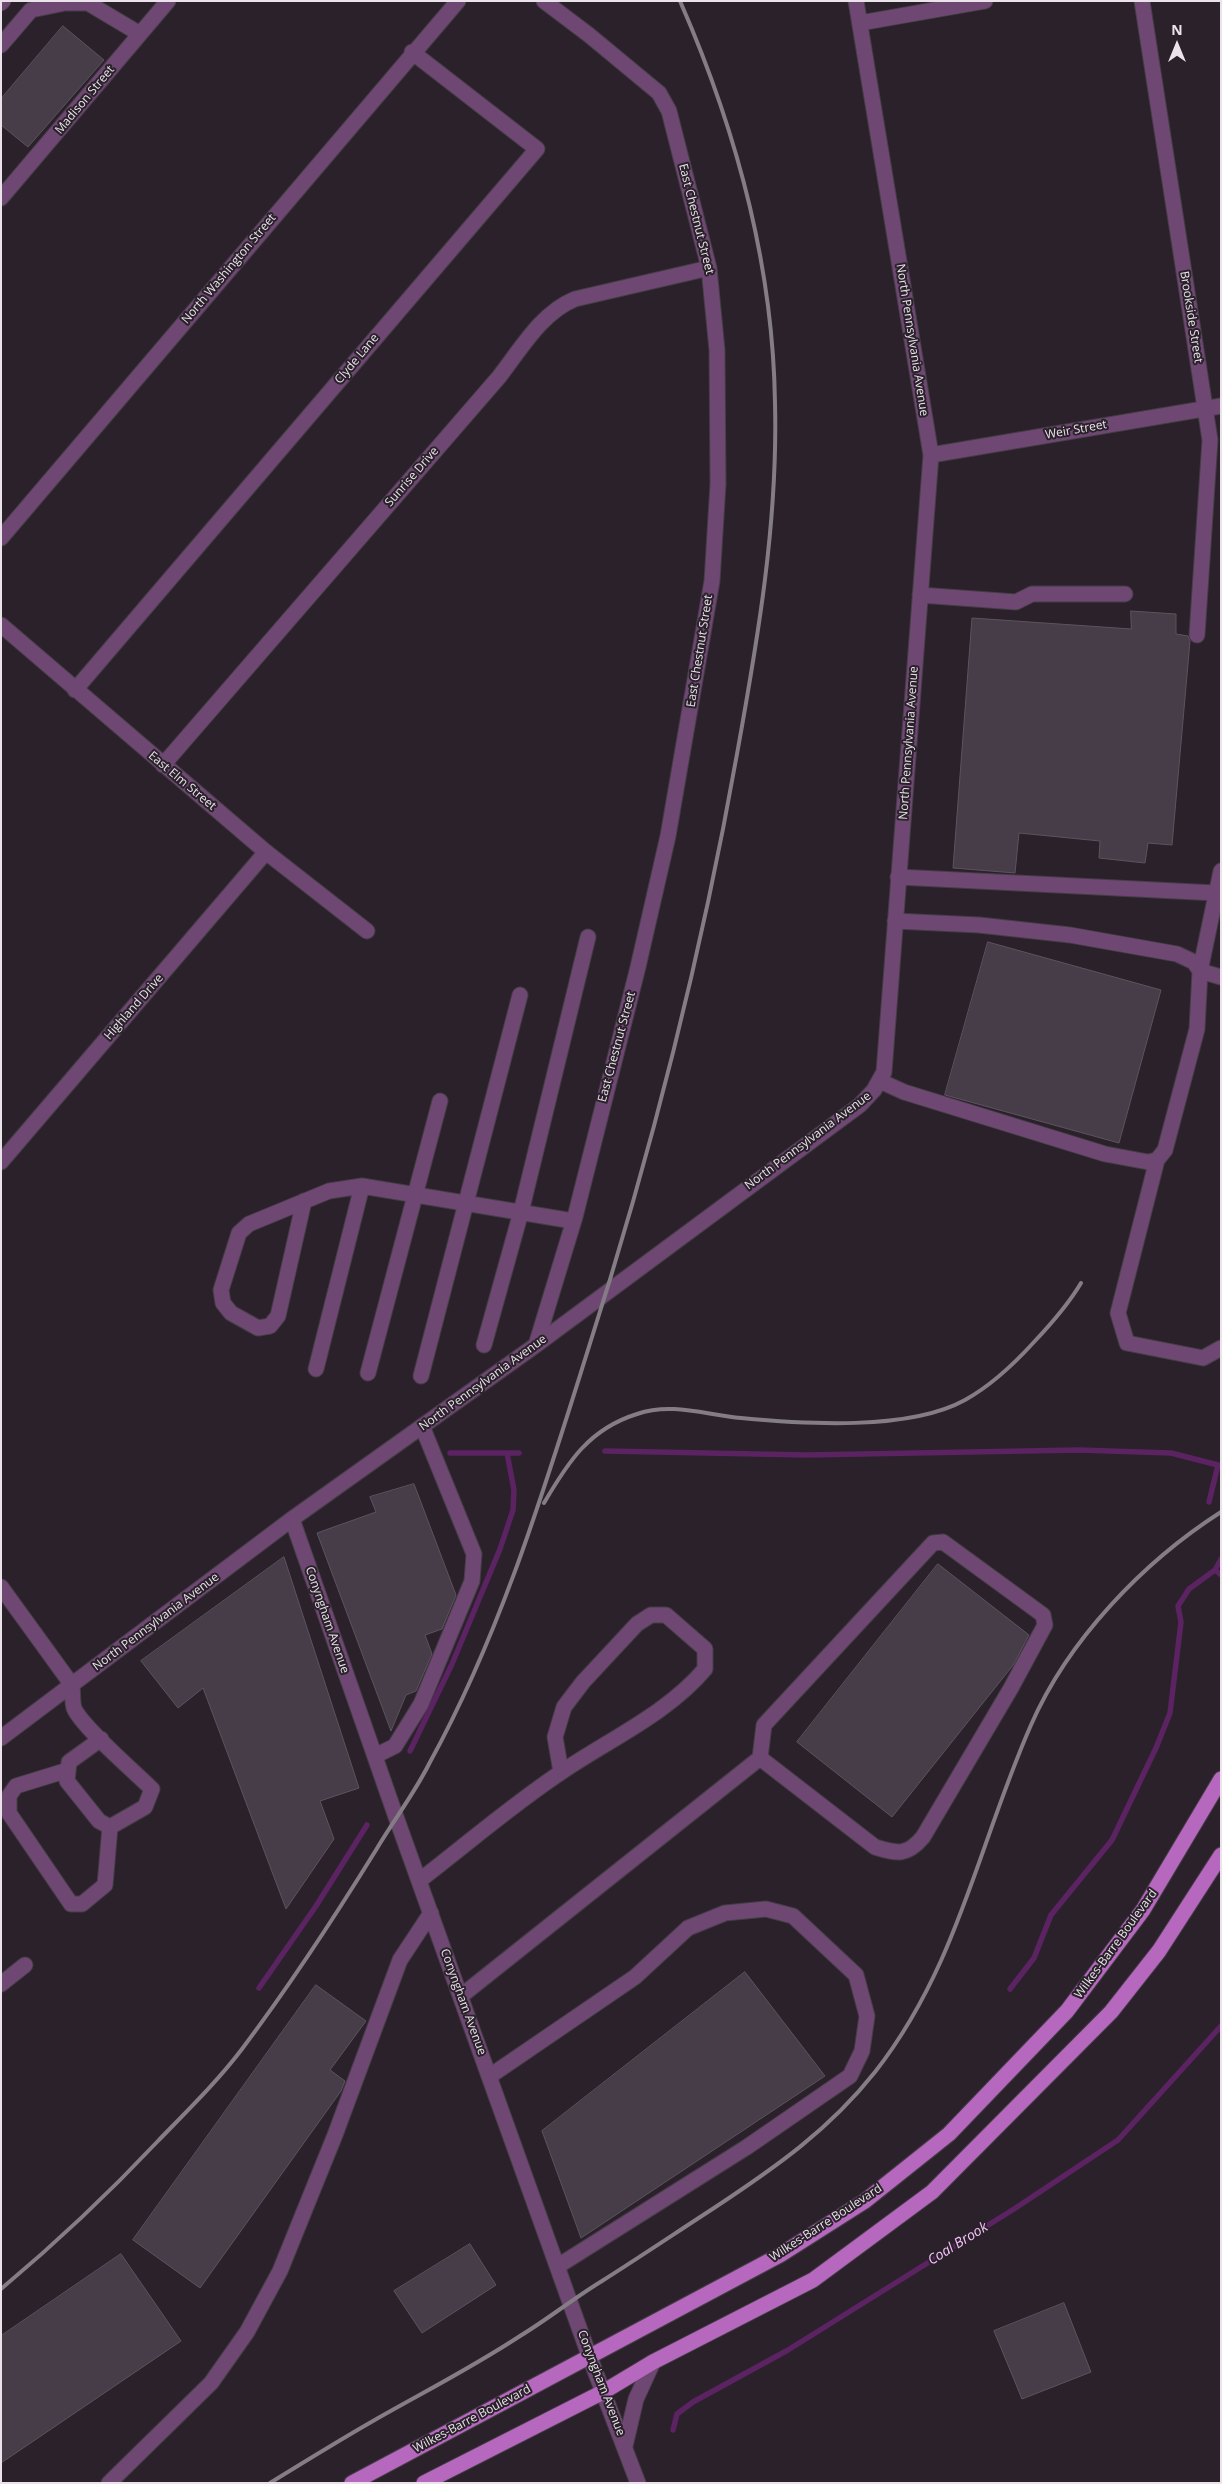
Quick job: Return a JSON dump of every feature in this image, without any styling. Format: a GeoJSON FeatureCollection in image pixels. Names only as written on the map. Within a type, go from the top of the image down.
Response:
{"type":"FeatureCollection","features":[{"type":"Feature","properties":{"kind":"main road","name":"Wilkes-Barre Boulevard"},"geometry":{"type":"LineString","coordinates":[[352,2483],[590,2358],[780,2255],[865,2201],[949,2134],[1067,2011],[1143,1910],[1221,1779]]}},
{"type":"Feature","properties":{"kind":"main road"},"geometry":{"type":"LineString","coordinates":[[424,2483],[603,2392],[653,2362],[813,2280],[932,2192],[1111,2012],[1159,1951],[1221,1854]]}},
{"type":"Feature","properties":{"kind":"street","name":"Madison Street"},"geometry":{"type":"LineString","coordinates":[[1,198],[168,1]]}},
{"type":"Feature","properties":{"kind":"street","name":"North Washington Street"},"geometry":{"type":"LineString","coordinates":[[1,538],[412,52],[458,1]]}},
{"type":"Feature","properties":{"kind":"street","name":"East Chestnut Street"},"geometry":{"type":"LineString","coordinates":[[536,1345],[573,1221],[638,967],[668,836],[712,581],[718,484],[717,350],[709,268],[668,110],[659,93],[589,35],[544,1]]}},
{"type":"Feature","properties":{"kind":"street","name":"North Pennsylvania Avenue"},"geometry":{"type":"LineString","coordinates":[[1,1738],[292,1519],[536,1345],[860,1105],[880,1081],[884,1072],[931,455],[856,1]]}},
{"type":"Feature","properties":{"kind":"street"},"geometry":{"type":"LineString","coordinates":[[860,22],[985,1]]}},
{"type":"Feature","properties":{"kind":"street","name":"Brookside Street"},"geometry":{"type":"LineString","coordinates":[[1142,1],[1210,440],[1197,635]]}},
{"type":"Feature","properties":{"kind":"street"},"geometry":{"type":"LineString","coordinates":[[1,45],[27,6],[88,2],[140,34]]}},
{"type":"Feature","properties":{"kind":"street","name":"Clyde Lane"},"geometry":{"type":"LineString","coordinates":[[75,690],[537,149],[412,52]]}},
{"type":"Feature","properties":{"kind":"street","name":"Sunrise Drive"},"geometry":{"type":"LineString","coordinates":[[163,765],[498,377],[546,317],[558,306],[575,299],[709,268]]}},
{"type":"Feature","properties":{"kind":"street","name":"Weir Street"},"geometry":{"type":"LineString","coordinates":[[931,455],[1205,407],[1221,406]]}},
{"type":"Feature","properties":{"kind":"street"},"geometry":{"type":"LineString","coordinates":[[920,595],[1016,602],[1032,594],[1125,594]]}},
{"type":"Feature","properties":{"kind":"street","name":"East Elm Street"},"geometry":{"type":"LineString","coordinates":[[1,626],[266,852],[367,932]]}},
{"type":"Feature","properties":{"kind":"street","name":"Highland Drive"},"geometry":{"type":"LineString","coordinates":[[1,1162],[266,852]]}},
{"type":"Feature","properties":{"kind":"street"},"geometry":{"type":"LineString","coordinates":[[1221,871],[1200,971],[1197,1029],[1165,1150],[1157,1160],[1118,1313],[1127,1343],[1203,1358],[1221,1348]]}},
{"type":"Feature","properties":{"kind":"street"},"geometry":{"type":"LineString","coordinates":[[898,878],[1216,893]]}},
{"type":"Feature","properties":{"kind":"street"},"geometry":{"type":"LineString","coordinates":[[895,921],[979,925],[1070,935],[1177,954],[1194,962],[1200,971],[1221,977]]}},
{"type":"Feature","properties":{"kind":"street"},"geometry":{"type":"LineString","coordinates":[[484,1345],[521,1212],[588,937]]}},
{"type":"Feature","properties":{"kind":"street"},"geometry":{"type":"LineString","coordinates":[[421,1376],[520,995]]}},
{"type":"Feature","properties":{"kind":"street"},"geometry":{"type":"LineString","coordinates":[[880,1081],[904,1092],[1105,1154],[1148,1162],[1157,1160]]}},
{"type":"Feature","properties":{"kind":"street"},"geometry":{"type":"LineString","coordinates":[[368,1373],[440,1101]]}},
{"type":"Feature","properties":{"kind":"street"},"geometry":{"type":"LineString","coordinates":[[304,1201],[278,1316],[270,1326],[258,1328],[231,1313],[223,1303],[221,1290],[239,1233],[249,1224],[304,1201],[329,1191],[362,1186],[573,1221]]}},
{"type":"Feature","properties":{"kind":"street"},"geometry":{"type":"LineString","coordinates":[[316,1369],[362,1186]]}},
{"type":"Feature","properties":{"kind":"street"},"geometry":{"type":"LineString","coordinates":[[375,1756],[395,1746],[421,1704],[472,1581],[474,1554],[422,1426]]}},
{"type":"Feature","properties":{"kind":"street","name":"Conyngham Avenue"},"geometry":{"type":"LineString","coordinates":[[292,1519],[590,2358],[638,2483]]}},
{"type":"Feature","properties":{"kind":"street"},"geometry":{"type":"LineString","coordinates":[[461,1996],[760,1758],[764,1725],[933,1543],[943,1542],[1043,1615],[1045,1625],[1011,1688],[923,1837],[913,1849],[896,1853],[875,1847],[760,1758]]}},
{"type":"Feature","properties":{"kind":"street"},"geometry":{"type":"LineString","coordinates":[[1,1587],[72,1685],[75,1710],[101,1739],[152,1789],[145,1807],[110,1828]]}},
{"type":"Feature","properties":{"kind":"street"},"geometry":{"type":"LineString","coordinates":[[420,1880],[561,1772],[653,1714],[697,1679],[706,1669],[706,1649],[666,1615],[650,1615],[637,1624],[583,1682],[564,1707],[555,1737],[561,1772]]}},
{"type":"Feature","properties":{"kind":"street"},"geometry":{"type":"LineString","coordinates":[[101,1739],[69,1762],[67,1781],[99,1821],[110,1828]]}},
{"type":"Feature","properties":{"kind":"street"},"geometry":{"type":"LineString","coordinates":[[68,1770],[16,1786],[9,1796],[9,1813],[70,1904],[82,1904],[105,1885],[110,1828]]}},
{"type":"Feature","properties":{"kind":"street"},"geometry":{"type":"LineString","coordinates":[[490,2076],[635,1977],[688,1928],[725,1913],[766,1909],[793,1916],[856,1975],[866,2016],[862,2051],[850,2076],[747,2147],[558,2266]]}},
{"type":"Feature","properties":{"kind":"street"},"geometry":{"type":"LineString","coordinates":[[108,2483],[211,2383],[247,2332],[280,2271],[335,2135],[400,1960],[431,1913]]}},
{"type":"Feature","properties":{"kind":"street"},"geometry":{"type":"LineString","coordinates":[[1,1984],[25,1965]]}},
{"type":"Feature","properties":{"kind":"street"},"geometry":{"type":"LineString","coordinates":[[625,2447],[636,2399],[653,2362]]}},
{"type":"Feature","properties":{"kind":"building"},"geometry":{"type":"Polygon","coordinates":[[[63,26],[104,60],[28,147],[1,125],[1,99],[63,26]]]}},
{"type":"Feature","properties":{"kind":"building"},"geometry":{"type":"Polygon","coordinates":[[[1131,611],[1176,614],[1176,634],[1188,636],[1190,641],[1172,845],[1148,843],[1145,863],[1099,858],[1100,841],[1019,833],[1015,873],[953,868],[972,618],[1131,629],[1131,611]]]}},
{"type":"Feature","properties":{"kind":"building"},"geometry":{"type":"Polygon","coordinates":[[[988,942],[1161,990],[1119,1143],[945,1095],[988,942]]]}},
{"type":"Feature","properties":{"kind":"building"},"geometry":{"type":"Polygon","coordinates":[[[414,1484],[456,1595],[442,1629],[425,1635],[432,1654],[416,1691],[406,1695],[391,1731],[317,1533],[376,1512],[370,1497],[414,1484]]]}},
{"type":"Feature","properties":{"kind":"building"},"geometry":{"type":"Polygon","coordinates":[[[284,1557],[359,1788],[320,1801],[334,1839],[286,1909],[203,1688],[178,1708],[141,1661],[284,1557]]]}},
{"type":"Feature","properties":{"kind":"building"},"geometry":{"type":"Polygon","coordinates":[[[938,1564],[1029,1635],[1014,1664],[892,1817],[797,1742],[938,1564]]]}},
{"type":"Feature","properties":{"kind":"building"},"geometry":{"type":"Polygon","coordinates":[[[745,1972],[825,2076],[581,2238],[542,2131],[745,1972]]]}},
{"type":"Feature","properties":{"kind":"building"},"geometry":{"type":"Polygon","coordinates":[[[316,1985],[366,2021],[330,2070],[345,2081],[341,2091],[200,2288],[133,2240],[316,1985]]]}},
{"type":"Feature","properties":{"kind":"building"},"geometry":{"type":"Polygon","coordinates":[[[470,2244],[496,2285],[422,2333],[394,2291],[470,2244]]]}},
{"type":"Feature","properties":{"kind":"building"},"geometry":{"type":"Polygon","coordinates":[[[121,2254],[181,2341],[1,2463],[1,2336],[121,2254]]]}},
{"type":"Feature","properties":{"kind":"building"},"geometry":{"type":"Polygon","coordinates":[[[1064,2303],[1091,2372],[1022,2399],[994,2331],[1064,2303]]]}},
{"type":"Feature","properties":{"kind":"waterway"},"geometry":{"type":"LineString","coordinates":[[605,1451],[807,1455],[1079,1450],[1171,1453],[1218,1465],[1209,1502]]}},
{"type":"Feature","properties":{"kind":"waterway"},"geometry":{"type":"LineString","coordinates":[[450,1453],[519,1453]]}},
{"type":"Feature","properties":{"kind":"waterway"},"geometry":{"type":"LineString","coordinates":[[410,1751],[452,1664],[500,1549],[513,1510],[514,1490],[507,1453]]}},
{"type":"Feature","properties":{"kind":"waterway"},"geometry":{"type":"LineString","coordinates":[[1221,1559],[1215,1570],[1221,1575]]}},
{"type":"Feature","properties":{"kind":"waterway"},"geometry":{"type":"LineString","coordinates":[[1010,1989],[1034,1958],[1051,1915],[1112,1840],[1156,1748],[1170,1713],[1181,1622],[1178,1606],[1189,1589],[1215,1570]]}},
{"type":"Feature","properties":{"kind":"waterway"},"geometry":{"type":"LineString","coordinates":[[259,1988],[316,1906],[367,1825]]}},
{"type":"Feature","properties":{"kind":"waterway","name":"Coal Brook"},"geometry":{"type":"LineString","coordinates":[[673,2430],[677,2414],[693,2402],[788,2350],[1014,2209],[1118,2140],[1221,2026]]}},
{"type":"Feature","properties":{"kind":"railway"},"geometry":{"type":"LineString","coordinates":[[1,2289],[101,2199],[201,2097],[242,2049],[311,1951],[417,1786],[454,1715],[477,1665],[518,1563],[570,1406],[632,1205],[672,1056],[723,830],[752,667],[765,579],[770,535],[775,447],[773,351],[759,248],[734,148],[718,98],[680,1]]}},
{"type":"Feature","properties":{"kind":"railway"},"geometry":{"type":"LineString","coordinates":[[544,1503],[571,1461],[593,1438],[620,1420],[637,1414],[663,1409],[676,1409],[741,1418],[795,1422],[856,1423],[915,1417],[942,1410],[975,1394],[1010,1366],[1053,1321],[1081,1283]]}},
{"type":"Feature","properties":{"kind":"railway"},"geometry":{"type":"LineString","coordinates":[[270,2483],[484,2358],[530,2329],[759,2178],[820,2130],[839,2112],[875,2072],[903,2032],[927,1990],[964,1904],[1012,1770],[1031,1725],[1065,1663],[1087,1633],[1136,1579],[1164,1554],[1221,1512]]}}]}
